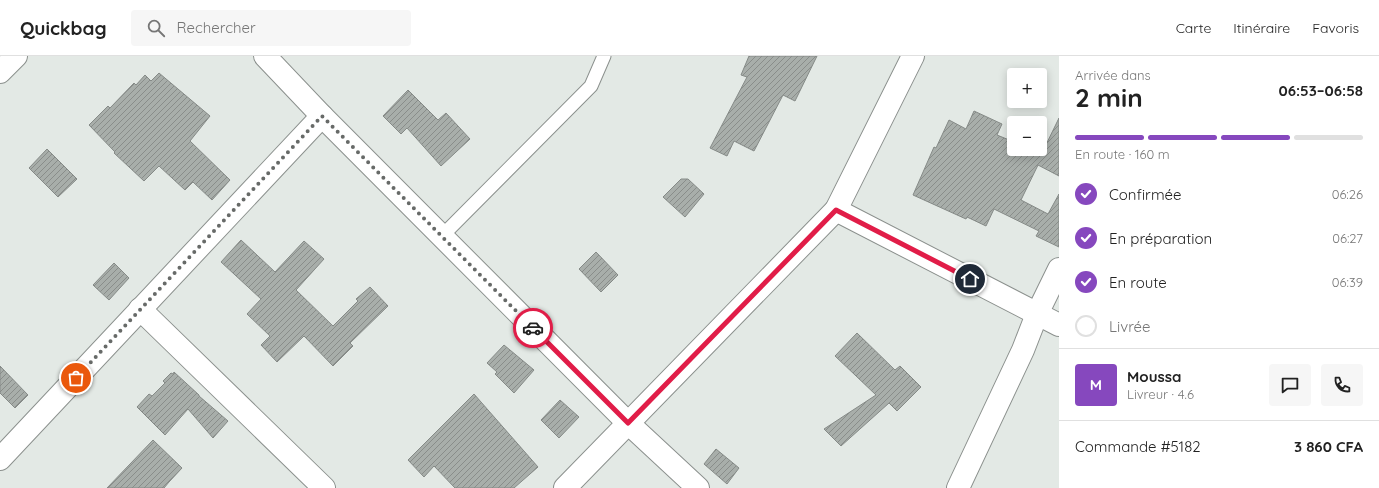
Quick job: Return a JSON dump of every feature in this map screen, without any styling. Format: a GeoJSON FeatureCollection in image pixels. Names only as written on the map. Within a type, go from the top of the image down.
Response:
{"type":"FeatureCollection","features":[{"type":"Feature","properties":{"kind":"street"},"geometry":{"type":"LineString","coordinates":[[0,72],[16,56]]}},
{"type":"Feature","properties":{"kind":"street"},"geometry":{"type":"LineString","coordinates":[[265,56],[322,116],[628,423],[698,488]]}},
{"type":"Feature","properties":{"kind":"street"},"geometry":{"type":"LineString","coordinates":[[565,488],[836,210],[913,56]]}},
{"type":"Feature","properties":{"kind":"street"},"geometry":{"type":"LineString","coordinates":[[0,458],[322,116]]}},
{"type":"Feature","properties":{"kind":"street"},"geometry":{"type":"LineString","coordinates":[[836,210],[1059,325]]}},
{"type":"Feature","properties":{"kind":"street"},"geometry":{"type":"LineString","coordinates":[[958,488],[1023,350],[1037,314],[1059,269]]}},
{"type":"Feature","properties":{"kind":"street"},"geometry":{"type":"LineString","coordinates":[[140,309],[324,488]]}},
{"type":"Feature","properties":{"kind":"lane"},"geometry":{"type":"LineString","coordinates":[[442,236],[591,86],[604,56]]}},
{"type":"Feature","properties":{"kind":"building"},"geometry":{"type":"Polygon","coordinates":[[[749,56],[817,56],[795,101],[783,95],[754,151],[734,141],[727,156],[710,148],[747,77],[741,75],[749,56]]]}},
{"type":"Feature","properties":{"kind":"building"},"geometry":{"type":"Polygon","coordinates":[[[159,73],[210,116],[190,141],[230,180],[212,200],[193,182],[185,190],[159,166],[144,181],[114,153],[115,152],[89,125],[108,106],[110,108],[134,83],[136,85],[145,75],[151,81],[159,73]]]}},
{"type":"Feature","properties":{"kind":"building"},"geometry":{"type":"Polygon","coordinates":[[[408,90],[438,120],[446,113],[470,139],[441,166],[407,128],[401,134],[383,116],[408,90]]]}},
{"type":"Feature","properties":{"kind":"building"},"geometry":{"type":"Polygon","coordinates":[[[974,111],[1002,124],[997,135],[1007,139],[1007,156],[1047,156],[1047,143],[1059,118],[1059,176],[1038,165],[1021,200],[1048,214],[1059,194],[1059,247],[1036,236],[1039,231],[994,209],[986,226],[967,217],[966,219],[913,195],[934,147],[936,148],[949,120],[966,129],[974,111]]]}},
{"type":"Feature","properties":{"kind":"building"},"geometry":{"type":"Polygon","coordinates":[[[47,149],[77,179],[58,197],[29,168],[47,149]]]}},
{"type":"Feature","properties":{"kind":"building"},"geometry":{"type":"Polygon","coordinates":[[[681,179],[688,179],[704,194],[685,217],[663,197],[681,179]]]}},
{"type":"Feature","properties":{"kind":"building"},"geometry":{"type":"Polygon","coordinates":[[[241,240],[275,272],[304,241],[324,259],[296,290],[333,326],[358,301],[356,299],[370,287],[388,306],[350,343],[353,346],[333,366],[304,336],[277,362],[261,345],[270,336],[247,314],[261,299],[221,262],[241,240]]]}},
{"type":"Feature","properties":{"kind":"building"},"geometry":{"type":"Polygon","coordinates":[[[596,252],[618,275],[601,292],[579,269],[596,252]]]}},
{"type":"Feature","properties":{"kind":"building"},"geometry":{"type":"Polygon","coordinates":[[[114,263],[129,278],[109,300],[93,285],[114,263]]]}},
{"type":"Feature","properties":{"kind":"building"},"geometry":{"type":"Polygon","coordinates":[[[857,333],[895,370],[900,366],[921,387],[897,411],[889,403],[841,446],[824,429],[876,395],[835,356],[857,333]]]}},
{"type":"Feature","properties":{"kind":"building"},"geometry":{"type":"Polygon","coordinates":[[[504,345],[534,370],[514,393],[495,374],[497,372],[487,363],[504,345]]]}},
{"type":"Feature","properties":{"kind":"building"},"geometry":{"type":"Polygon","coordinates":[[[0,366],[28,395],[15,408],[0,393],[0,366]]]}},
{"type":"Feature","properties":{"kind":"building"},"geometry":{"type":"Polygon","coordinates":[[[174,372],[228,421],[213,438],[188,409],[165,435],[137,407],[149,394],[152,396],[165,383],[163,381],[174,372]]]}},
{"type":"Feature","properties":{"kind":"building"},"geometry":{"type":"Polygon","coordinates":[[[474,394],[538,467],[514,488],[455,488],[434,466],[424,477],[408,460],[474,394]]]}},
{"type":"Feature","properties":{"kind":"building"},"geometry":{"type":"Polygon","coordinates":[[[560,400],[579,417],[559,438],[541,420],[560,400]]]}},
{"type":"Feature","properties":{"kind":"building"},"geometry":{"type":"Polygon","coordinates":[[[153,440],[182,468],[164,488],[107,488],[153,440]]]}},
{"type":"Feature","properties":{"kind":"building"},"geometry":{"type":"Polygon","coordinates":[[[716,449],[739,468],[727,484],[704,464],[716,449]]]}},
{"type":"Feature","properties":{"kind":"way so far"},"geometry":{"type":"LineString","coordinates":[[76,378],[322,116],[533,328]]}},
{"type":"Feature","properties":{"kind":"route"},"geometry":{"type":"LineString","coordinates":[[533,328],[628,423],[836,210],[970,279]]}}]}
